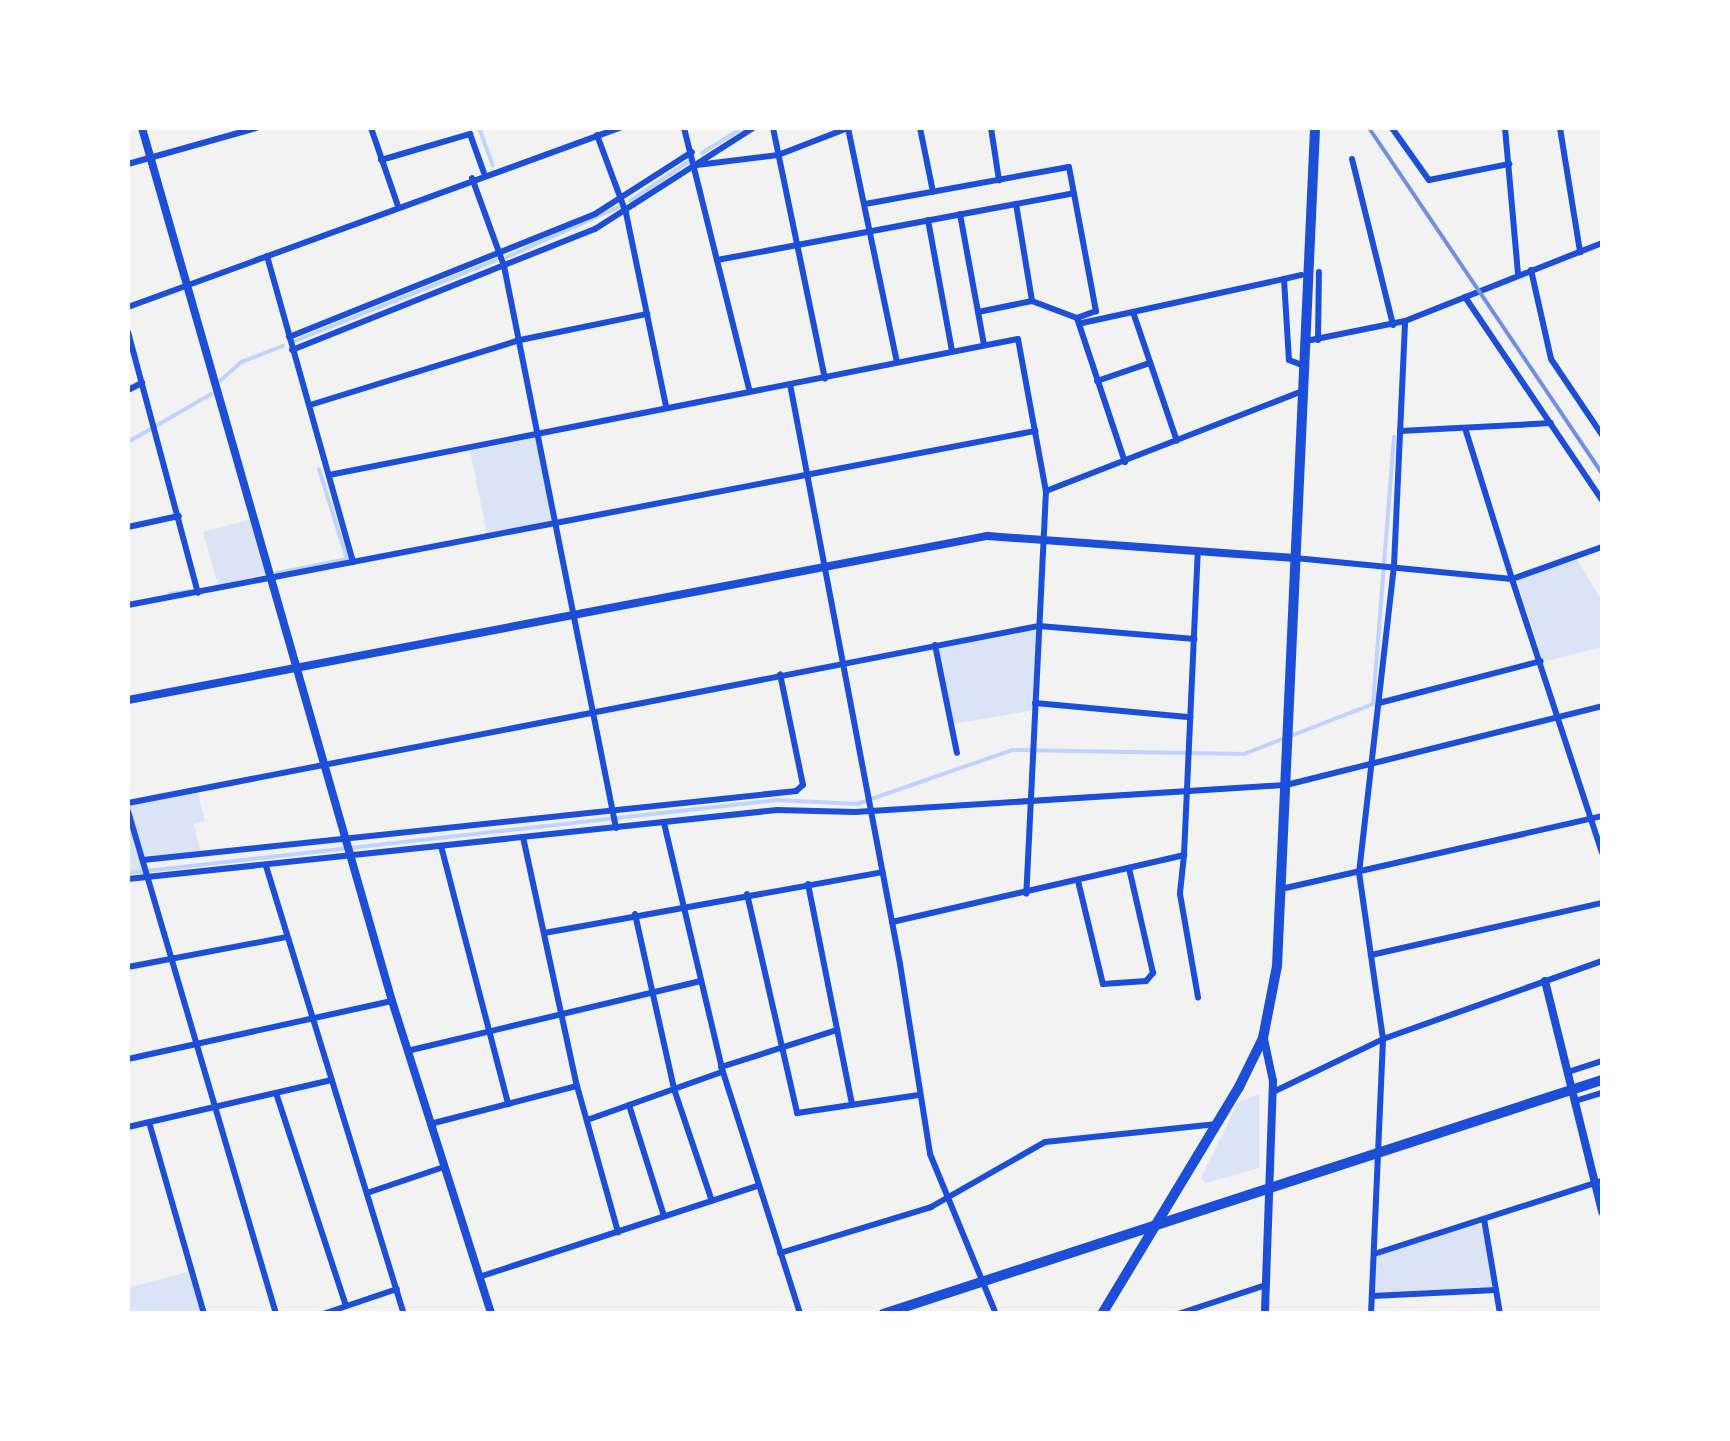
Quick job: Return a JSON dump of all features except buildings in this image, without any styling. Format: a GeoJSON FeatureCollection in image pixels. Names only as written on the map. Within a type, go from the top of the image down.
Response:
{"type":"FeatureCollection","features":[{"type":"Feature","properties":{"kind":"main road"},"geometry":{"type":"LineString","coordinates":[[1102,1314],[1218,1124],[1263,1038],[1277,966],[1304,366],[1312,340],[1314,128]]}},
{"type":"Feature","properties":{"kind":"main road"},"geometry":{"type":"LineString","coordinates":[[883,1314],[1602,1078]]}},
{"type":"Feature","properties":{"kind":"street"},"geometry":{"type":"LineString","coordinates":[[142,128],[392,1001],[491,1314]]}},
{"type":"Feature","properties":{"kind":"street"},"geometry":{"type":"LineString","coordinates":[[128,164],[256,128]]}},
{"type":"Feature","properties":{"kind":"street"},"geometry":{"type":"LineString","coordinates":[[371,128],[398,206]]}},
{"type":"Feature","properties":{"kind":"street"},"geometry":{"type":"LineString","coordinates":[[128,307],[472,178],[619,128]]}},
{"type":"Feature","properties":{"kind":"street"},"geometry":{"type":"LineString","coordinates":[[684,128],[749,388]]}},
{"type":"Feature","properties":{"kind":"street"},"geometry":{"type":"LineString","coordinates":[[292,350],[626,213],[752,128]]}},
{"type":"Feature","properties":{"kind":"street"},"geometry":{"type":"LineString","coordinates":[[773,128],[825,379]]}},
{"type":"Feature","properties":{"kind":"street"},"geometry":{"type":"LineString","coordinates":[[696,165],[778,154],[848,128],[897,362]]}},
{"type":"Feature","properties":{"kind":"street"},"geometry":{"type":"LineString","coordinates":[[920,128],[933,192]]}},
{"type":"Feature","properties":{"kind":"street"},"geometry":{"type":"LineString","coordinates":[[991,128],[999,180]]}},
{"type":"Feature","properties":{"kind":"street"},"geometry":{"type":"LineString","coordinates":[[1392,128],[1429,180],[1509,164]]}},
{"type":"Feature","properties":{"kind":"street"},"geometry":{"type":"LineString","coordinates":[[1504,128],[1518,274]]}},
{"type":"Feature","properties":{"kind":"street"},"geometry":{"type":"LineString","coordinates":[[1560,128],[1580,252]]}},
{"type":"Feature","properties":{"kind":"street"},"geometry":{"type":"LineString","coordinates":[[381,160],[470,134],[484,174]]}},
{"type":"Feature","properties":{"kind":"street"},"geometry":{"type":"LineString","coordinates":[[597,135],[626,213],[666,406]]}},
{"type":"Feature","properties":{"kind":"street"},"geometry":{"type":"LineString","coordinates":[[289,337],[621,198],[692,152]]}},
{"type":"Feature","properties":{"kind":"street"},"geometry":{"type":"LineString","coordinates":[[1352,159],[1393,325]]}},
{"type":"Feature","properties":{"kind":"street"},"geometry":{"type":"LineString","coordinates":[[864,204],[1070,167],[1096,311],[1079,321]]}},
{"type":"Feature","properties":{"kind":"street"},"geometry":{"type":"LineString","coordinates":[[472,178],[504,266],[616,828]]}},
{"type":"Feature","properties":{"kind":"street"},"geometry":{"type":"LineString","coordinates":[[717,260],[1074,194]]}},
{"type":"Feature","properties":{"kind":"street"},"geometry":{"type":"LineString","coordinates":[[1016,204],[1032,302]]}},
{"type":"Feature","properties":{"kind":"street"},"geometry":{"type":"LineString","coordinates":[[960,214],[984,345]]}},
{"type":"Feature","properties":{"kind":"street"},"geometry":{"type":"LineString","coordinates":[[928,220],[952,351]]}},
{"type":"Feature","properties":{"kind":"street"},"geometry":{"type":"LineString","coordinates":[[1319,272],[1312,340],[1405,321],[1602,243]]}},
{"type":"Feature","properties":{"kind":"street"},"geometry":{"type":"LineString","coordinates":[[267,256],[353,562]]}},
{"type":"Feature","properties":{"kind":"street"},"geometry":{"type":"LineString","coordinates":[[1531,270],[1551,359],[1602,435]]}},
{"type":"Feature","properties":{"kind":"street"},"geometry":{"type":"LineString","coordinates":[[978,312],[1032,302],[1079,321],[1302,276]]}},
{"type":"Feature","properties":{"kind":"street"},"geometry":{"type":"LineString","coordinates":[[1284,278],[1288,360],[1304,366]]}},
{"type":"Feature","properties":{"kind":"street"},"geometry":{"type":"LineString","coordinates":[[1465,298],[1602,500]]}},
{"type":"Feature","properties":{"kind":"street"},"geometry":{"type":"LineString","coordinates":[[1133,312],[1177,441]]}},
{"type":"Feature","properties":{"kind":"street"},"geometry":{"type":"LineString","coordinates":[[310,405],[520,340],[647,314]]}},
{"type":"Feature","properties":{"kind":"street"},"geometry":{"type":"LineString","coordinates":[[1079,321],[1124,462]]}},
{"type":"Feature","properties":{"kind":"street"},"geometry":{"type":"LineString","coordinates":[[1371,1314],[1383,1039],[1359,873],[1394,566],[1405,321]]}},
{"type":"Feature","properties":{"kind":"street"},"geometry":{"type":"LineString","coordinates":[[128,332],[198,593]]}},
{"type":"Feature","properties":{"kind":"street"},"geometry":{"type":"LineString","coordinates":[[329,475],[749,388],[825,379],[1018,339],[1046,491],[1026,894]]}},
{"type":"Feature","properties":{"kind":"street"},"geometry":{"type":"LineString","coordinates":[[1097,382],[1150,363]]}},
{"type":"Feature","properties":{"kind":"street"},"geometry":{"type":"LineString","coordinates":[[128,390],[142,383]]}},
{"type":"Feature","properties":{"kind":"street"},"geometry":{"type":"LineString","coordinates":[[790,384],[804,478],[892,922],[933,1169],[996,1314]]}},
{"type":"Feature","properties":{"kind":"street"},"geometry":{"type":"LineString","coordinates":[[1046,491],[1303,390]]}},
{"type":"Feature","properties":{"kind":"street"},"geometry":{"type":"LineString","coordinates":[[1400,431],[1551,422]]}},
{"type":"Feature","properties":{"kind":"street"},"geometry":{"type":"LineString","coordinates":[[1464,428],[1602,853]]}},
{"type":"Feature","properties":{"kind":"street"},"geometry":{"type":"LineString","coordinates":[[128,605],[1035,432]]}},
{"type":"Feature","properties":{"kind":"street"},"geometry":{"type":"LineString","coordinates":[[128,527],[179,516]]}},
{"type":"Feature","properties":{"kind":"street"},"geometry":{"type":"LineString","coordinates":[[128,700],[987,536],[1394,566],[1512,579],[1602,547]]}},
{"type":"Feature","properties":{"kind":"street"},"geometry":{"type":"LineString","coordinates":[[1198,551],[1180,894],[1198,997]]}},
{"type":"Feature","properties":{"kind":"street"},"geometry":{"type":"LineString","coordinates":[[128,803],[1039,626],[1194,639]]}},
{"type":"Feature","properties":{"kind":"street"},"geometry":{"type":"LineString","coordinates":[[935,645],[957,753]]}},
{"type":"Feature","properties":{"kind":"street"},"geometry":{"type":"LineString","coordinates":[[1378,704],[1541,661]]}},
{"type":"Feature","properties":{"kind":"street"},"geometry":{"type":"LineString","coordinates":[[143,860],[801,789],[780,674]]}},
{"type":"Feature","properties":{"kind":"street"},"geometry":{"type":"LineString","coordinates":[[1035,703],[1190,717]]}},
{"type":"Feature","properties":{"kind":"street"},"geometry":{"type":"LineString","coordinates":[[128,879],[777,810],[871,811],[1286,785],[1602,706]]}},
{"type":"Feature","properties":{"kind":"street"},"geometry":{"type":"LineString","coordinates":[[128,811],[172,958],[192,1044],[276,1314]]}},
{"type":"Feature","properties":{"kind":"street"},"geometry":{"type":"LineString","coordinates":[[1281,888],[1602,816]]}},
{"type":"Feature","properties":{"kind":"street"},"geometry":{"type":"LineString","coordinates":[[664,823],[722,1069],[800,1314]]}},
{"type":"Feature","properties":{"kind":"street"},"geometry":{"type":"LineString","coordinates":[[523,837],[577,1086],[618,1232]]}},
{"type":"Feature","properties":{"kind":"street"},"geometry":{"type":"LineString","coordinates":[[441,846],[508,1104]]}},
{"type":"Feature","properties":{"kind":"street"},"geometry":{"type":"LineString","coordinates":[[892,922],[1184,855]]}},
{"type":"Feature","properties":{"kind":"street"},"geometry":{"type":"LineString","coordinates":[[266,865],[404,1314]]}},
{"type":"Feature","properties":{"kind":"street"},"geometry":{"type":"LineString","coordinates":[[1078,881],[1103,984],[1146,981],[1153,973],[1130,868]]}},
{"type":"Feature","properties":{"kind":"street"},"geometry":{"type":"LineString","coordinates":[[544,933],[882,872]]}},
{"type":"Feature","properties":{"kind":"street"},"geometry":{"type":"LineString","coordinates":[[808,884],[852,1105]]}},
{"type":"Feature","properties":{"kind":"street"},"geometry":{"type":"LineString","coordinates":[[747,894],[797,1113],[920,1095]]}},
{"type":"Feature","properties":{"kind":"street"},"geometry":{"type":"LineString","coordinates":[[1371,955],[1602,903]]}},
{"type":"Feature","properties":{"kind":"street"},"geometry":{"type":"LineString","coordinates":[[635,914],[674,1089],[712,1201]]}},
{"type":"Feature","properties":{"kind":"street"},"geometry":{"type":"LineString","coordinates":[[128,967],[288,937]]}},
{"type":"Feature","properties":{"kind":"street"},"geometry":{"type":"LineString","coordinates":[[1273,1092],[1383,1039],[1602,961]]}},
{"type":"Feature","properties":{"kind":"street"},"geometry":{"type":"LineString","coordinates":[[407,1050],[701,981]]}},
{"type":"Feature","properties":{"kind":"street"},"geometry":{"type":"LineString","coordinates":[[1546,981],[1599,1182],[1602,1212]]}},
{"type":"Feature","properties":{"kind":"street"},"geometry":{"type":"LineString","coordinates":[[128,1060],[392,1001]]}},
{"type":"Feature","properties":{"kind":"street"},"geometry":{"type":"LineString","coordinates":[[587,1120],[674,1089],[781,1043],[838,1030]]}},
{"type":"Feature","properties":{"kind":"street"},"geometry":{"type":"LineString","coordinates":[[1263,1038],[1273,1092],[1265,1314]]}},
{"type":"Feature","properties":{"kind":"street"},"geometry":{"type":"LineString","coordinates":[[1568,1072],[1602,1061]]}},
{"type":"Feature","properties":{"kind":"street"},"geometry":{"type":"LineString","coordinates":[[128,1127],[332,1080]]}},
{"type":"Feature","properties":{"kind":"street"},"geometry":{"type":"LineString","coordinates":[[430,1124],[577,1086]]}},
{"type":"Feature","properties":{"kind":"street"},"geometry":{"type":"LineString","coordinates":[[276,1092],[346,1306]]}},
{"type":"Feature","properties":{"kind":"street"},"geometry":{"type":"LineString","coordinates":[[1576,1101],[1602,1093]]}},
{"type":"Feature","properties":{"kind":"street"},"geometry":{"type":"LineString","coordinates":[[629,1105],[664,1216]]}},
{"type":"Feature","properties":{"kind":"street"},"geometry":{"type":"LineString","coordinates":[[150,1122],[204,1314]]}},
{"type":"Feature","properties":{"kind":"street"},"geometry":{"type":"LineString","coordinates":[[780,1253],[946,1199],[1045,1142],[1218,1124]]}},
{"type":"Feature","properties":{"kind":"street"},"geometry":{"type":"LineString","coordinates":[[367,1193],[444,1166]]}},
{"type":"Feature","properties":{"kind":"street"},"geometry":{"type":"LineString","coordinates":[[1374,1254],[1599,1182]]}},
{"type":"Feature","properties":{"kind":"street"},"geometry":{"type":"LineString","coordinates":[[480,1277],[757,1186]]}},
{"type":"Feature","properties":{"kind":"street"},"geometry":{"type":"LineString","coordinates":[[1484,1219],[1500,1314]]}},
{"type":"Feature","properties":{"kind":"street"},"geometry":{"type":"LineString","coordinates":[[1178,1314],[1266,1285]]}},
{"type":"Feature","properties":{"kind":"street"},"geometry":{"type":"LineString","coordinates":[[323,1314],[397,1290]]}},
{"type":"Feature","properties":{"kind":"street"},"geometry":{"type":"LineString","coordinates":[[1372,1296],[1496,1290]]}},
{"type":"Feature","properties":{"kind":"shaded area"},"geometry":{"type":"Polygon","coordinates":[[[538,437],[554,520],[487,534],[470,451],[538,437]]]}},
{"type":"Feature","properties":{"kind":"shaded area"},"geometry":{"type":"Polygon","coordinates":[[[252,519],[268,574],[218,585],[203,532],[252,519]]]}},
{"type":"Feature","properties":{"kind":"shaded area"},"geometry":{"type":"Polygon","coordinates":[[[1576,558],[1602,601],[1602,647],[1543,662],[1517,580],[1576,558]]]}},
{"type":"Feature","properties":{"kind":"shaded area"},"geometry":{"type":"Polygon","coordinates":[[[1038,628],[1034,710],[954,724],[937,647],[1038,628]]]}},
{"type":"Feature","properties":{"kind":"shaded area"},"geometry":{"type":"Polygon","coordinates":[[[197,790],[205,821],[194,824],[201,854],[144,860],[146,871],[128,872],[128,803],[197,790]]]}},
{"type":"Feature","properties":{"kind":"shaded area"},"geometry":{"type":"Polygon","coordinates":[[[1259,1094],[1259,1168],[1206,1183],[1201,1178],[1238,1102],[1259,1094]]]}},
{"type":"Feature","properties":{"kind":"shaded area"},"geometry":{"type":"Polygon","coordinates":[[[1477,1224],[1484,1228],[1493,1288],[1375,1294],[1376,1256],[1477,1224]]]}},
{"type":"Feature","properties":{"kind":"shaded area"},"geometry":{"type":"Polygon","coordinates":[[[191,1271],[203,1314],[128,1314],[128,1288],[191,1271]]]}},
{"type":"Feature","properties":{"kind":"waterway"},"geometry":{"type":"LineString","coordinates":[[479,128],[493,166]]}},
{"type":"Feature","properties":{"kind":"waterway"},"geometry":{"type":"LineString","coordinates":[[702,153],[742,128]]}},
{"type":"Feature","properties":{"kind":"waterway"},"geometry":{"type":"LineString","coordinates":[[630,201],[688,162]]}},
{"type":"Feature","properties":{"kind":"waterway"},"geometry":{"type":"LineString","coordinates":[[507,257],[619,207]]}},
{"type":"Feature","properties":{"kind":"waterway"},"geometry":{"type":"LineString","coordinates":[[295,341],[496,260]]}},
{"type":"Feature","properties":{"kind":"waterway"},"geometry":{"type":"LineString","coordinates":[[220,381],[241,362],[283,346]]}},
{"type":"Feature","properties":{"kind":"waterway"},"geometry":{"type":"LineString","coordinates":[[128,442],[211,394]]}},
{"type":"Feature","properties":{"kind":"waterway"},"geometry":{"type":"LineString","coordinates":[[128,873],[777,800],[857,804],[1012,750],[1244,754],[1373,704],[1394,437]]}},
{"type":"Feature","properties":{"kind":"waterway"},"geometry":{"type":"LineString","coordinates":[[277,573],[347,559],[319,469]]}},
{"type":"Feature","properties":{"kind":"waterway"},"geometry":{"type":"LineString","coordinates":[[170,594],[190,591]]}},
{"type":"Feature","properties":{"kind":"railway"},"geometry":{"type":"LineString","coordinates":[[1369,128],[1602,474]]}}]}
